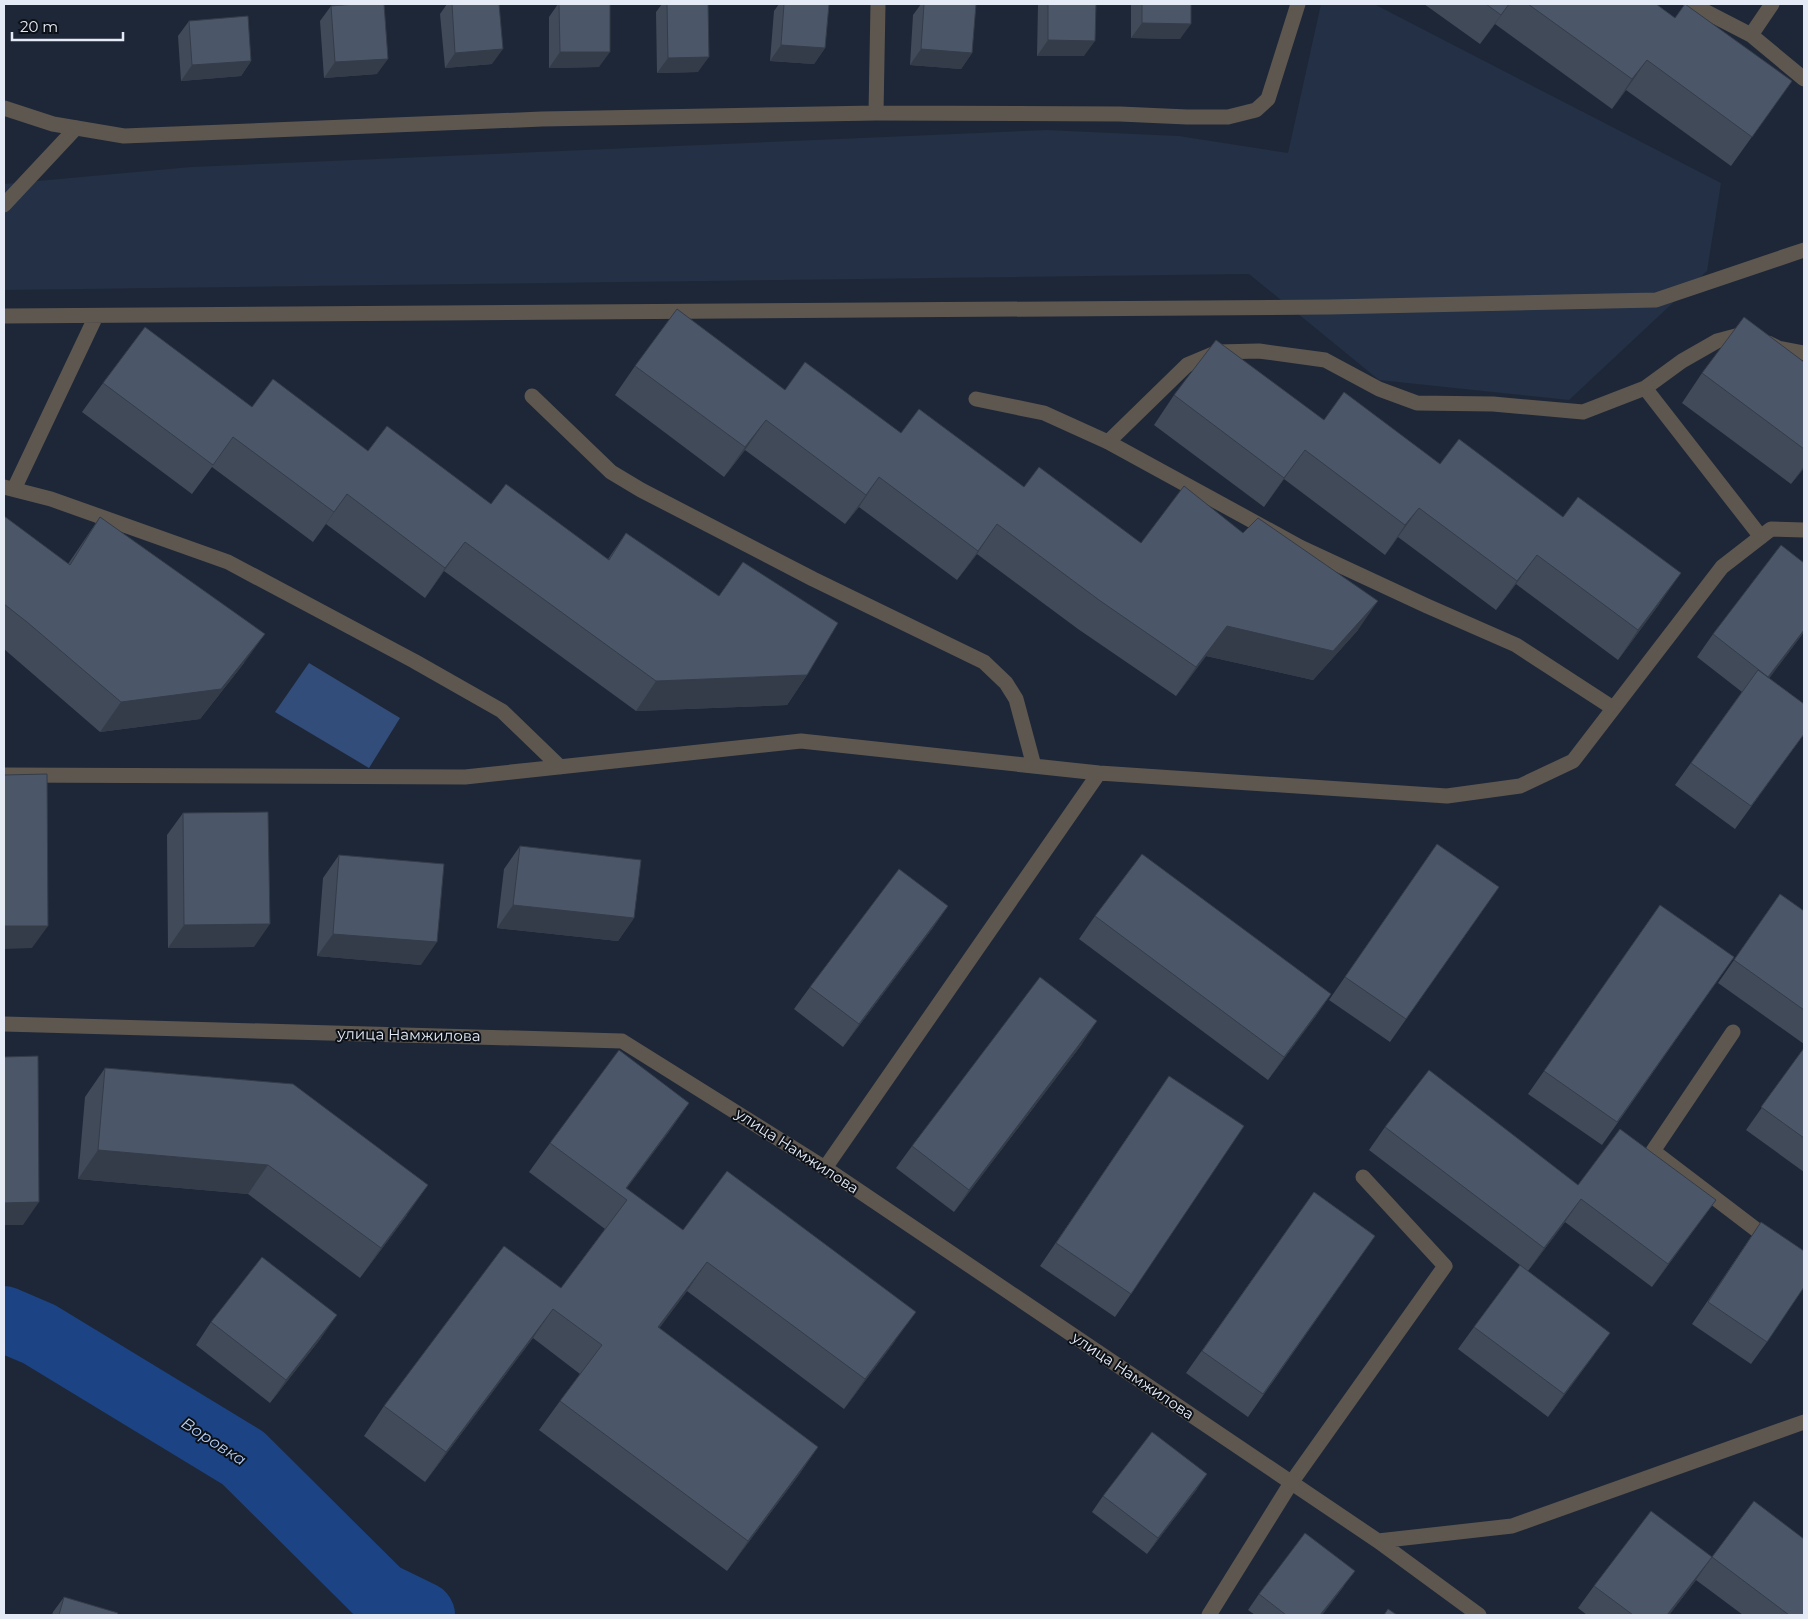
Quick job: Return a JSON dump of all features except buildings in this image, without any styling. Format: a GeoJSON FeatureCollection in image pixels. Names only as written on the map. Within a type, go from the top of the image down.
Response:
{"type":"FeatureCollection","features":[{"type":"Feature","properties":{"kind":"street"},"geometry":{"type":"LineString","coordinates":[[876,113],[878,4]]}},
{"type":"Feature","properties":{"kind":"street"},"geometry":{"type":"LineString","coordinates":[[4,108],[53,124],[124,136],[542,119],[876,113],[1120,114],[1187,118],[1228,117],[1256,110],[1268,99],[1298,4]]}},
{"type":"Feature","properties":{"kind":"street"},"geometry":{"type":"LineString","coordinates":[[1691,4],[1751,35],[1804,79]]}},
{"type":"Feature","properties":{"kind":"street"},"geometry":{"type":"LineString","coordinates":[[1751,35],[1772,4]]}},
{"type":"Feature","properties":{"kind":"street"},"geometry":{"type":"LineString","coordinates":[[4,205],[76,128]]}},
{"type":"Feature","properties":{"kind":"street"},"geometry":{"type":"LineString","coordinates":[[4,316],[1309,307],[1656,300],[1804,250]]}},
{"type":"Feature","properties":{"kind":"street"},"geometry":{"type":"LineString","coordinates":[[96,316],[9,488],[51,499],[228,562],[414,661],[502,711],[560,766]]}},
{"type":"Feature","properties":{"kind":"street"},"geometry":{"type":"LineString","coordinates":[[1108,442],[1187,365],[1218,352],[1258,351],[1325,360],[1379,389],[1418,404],[1493,404],[1583,412],[1645,388],[1682,361],[1717,341],[1749,333],[1778,348],[1804,353]]}},
{"type":"Feature","properties":{"kind":"street"},"geometry":{"type":"LineString","coordinates":[[1645,388],[1761,538]]}},
{"type":"Feature","properties":{"kind":"street"},"geometry":{"type":"LineString","coordinates":[[532,396],[610,472],[813,579],[984,662],[1006,683],[1016,699],[1034,766]]}},
{"type":"Feature","properties":{"kind":"street"},"geometry":{"type":"LineString","coordinates":[[976,399],[1044,413],[1108,442],[1300,547],[1427,606],[1516,644],[1613,708]]}},
{"type":"Feature","properties":{"kind":"street"},"geometry":{"type":"LineString","coordinates":[[4,775],[465,777],[800,741],[1099,773],[1447,796],[1520,786],[1573,761],[1722,567],[1771,529],[1804,530]]}},
{"type":"Feature","properties":{"kind":"street"},"geometry":{"type":"LineString","coordinates":[[825,1168],[1099,773]]}},
{"type":"Feature","properties":{"kind":"street","name":"улица Намжилова"},"geometry":{"type":"LineString","coordinates":[[4,1024],[622,1040],[825,1168],[1378,1541],[1479,1615]]}},
{"type":"Feature","properties":{"kind":"street"},"geometry":{"type":"LineString","coordinates":[[1733,1032],[1653,1151],[1804,1266]]}},
{"type":"Feature","properties":{"kind":"street"},"geometry":{"type":"LineString","coordinates":[[1209,1615],[1291,1482],[1445,1266],[1363,1177]]}},
{"type":"Feature","properties":{"kind":"street"},"geometry":{"type":"LineString","coordinates":[[1378,1541],[1512,1526],[1804,1422]]}},
{"type":"Feature","properties":{"kind":"shaded area"},"geometry":{"type":"Polygon","coordinates":[[[1321,4],[1374,4],[1721,183],[1707,271],[1569,400],[1379,380],[1249,274],[4,290],[4,184],[191,167],[1047,130],[1179,136],[1288,153],[1321,4]]]}},
{"type":"Feature","properties":{"kind":"shaded area"},"geometry":{"type":"Polygon","coordinates":[[[309,663],[400,718],[369,768],[275,712],[309,663]]]}},
{"type":"Feature","properties":{"kind":"waterway","name":"Воровка"},"geometry":{"type":"LineString","coordinates":[[4,1319],[39,1334],[243,1458],[381,1595],[422,1615]]}}]}
